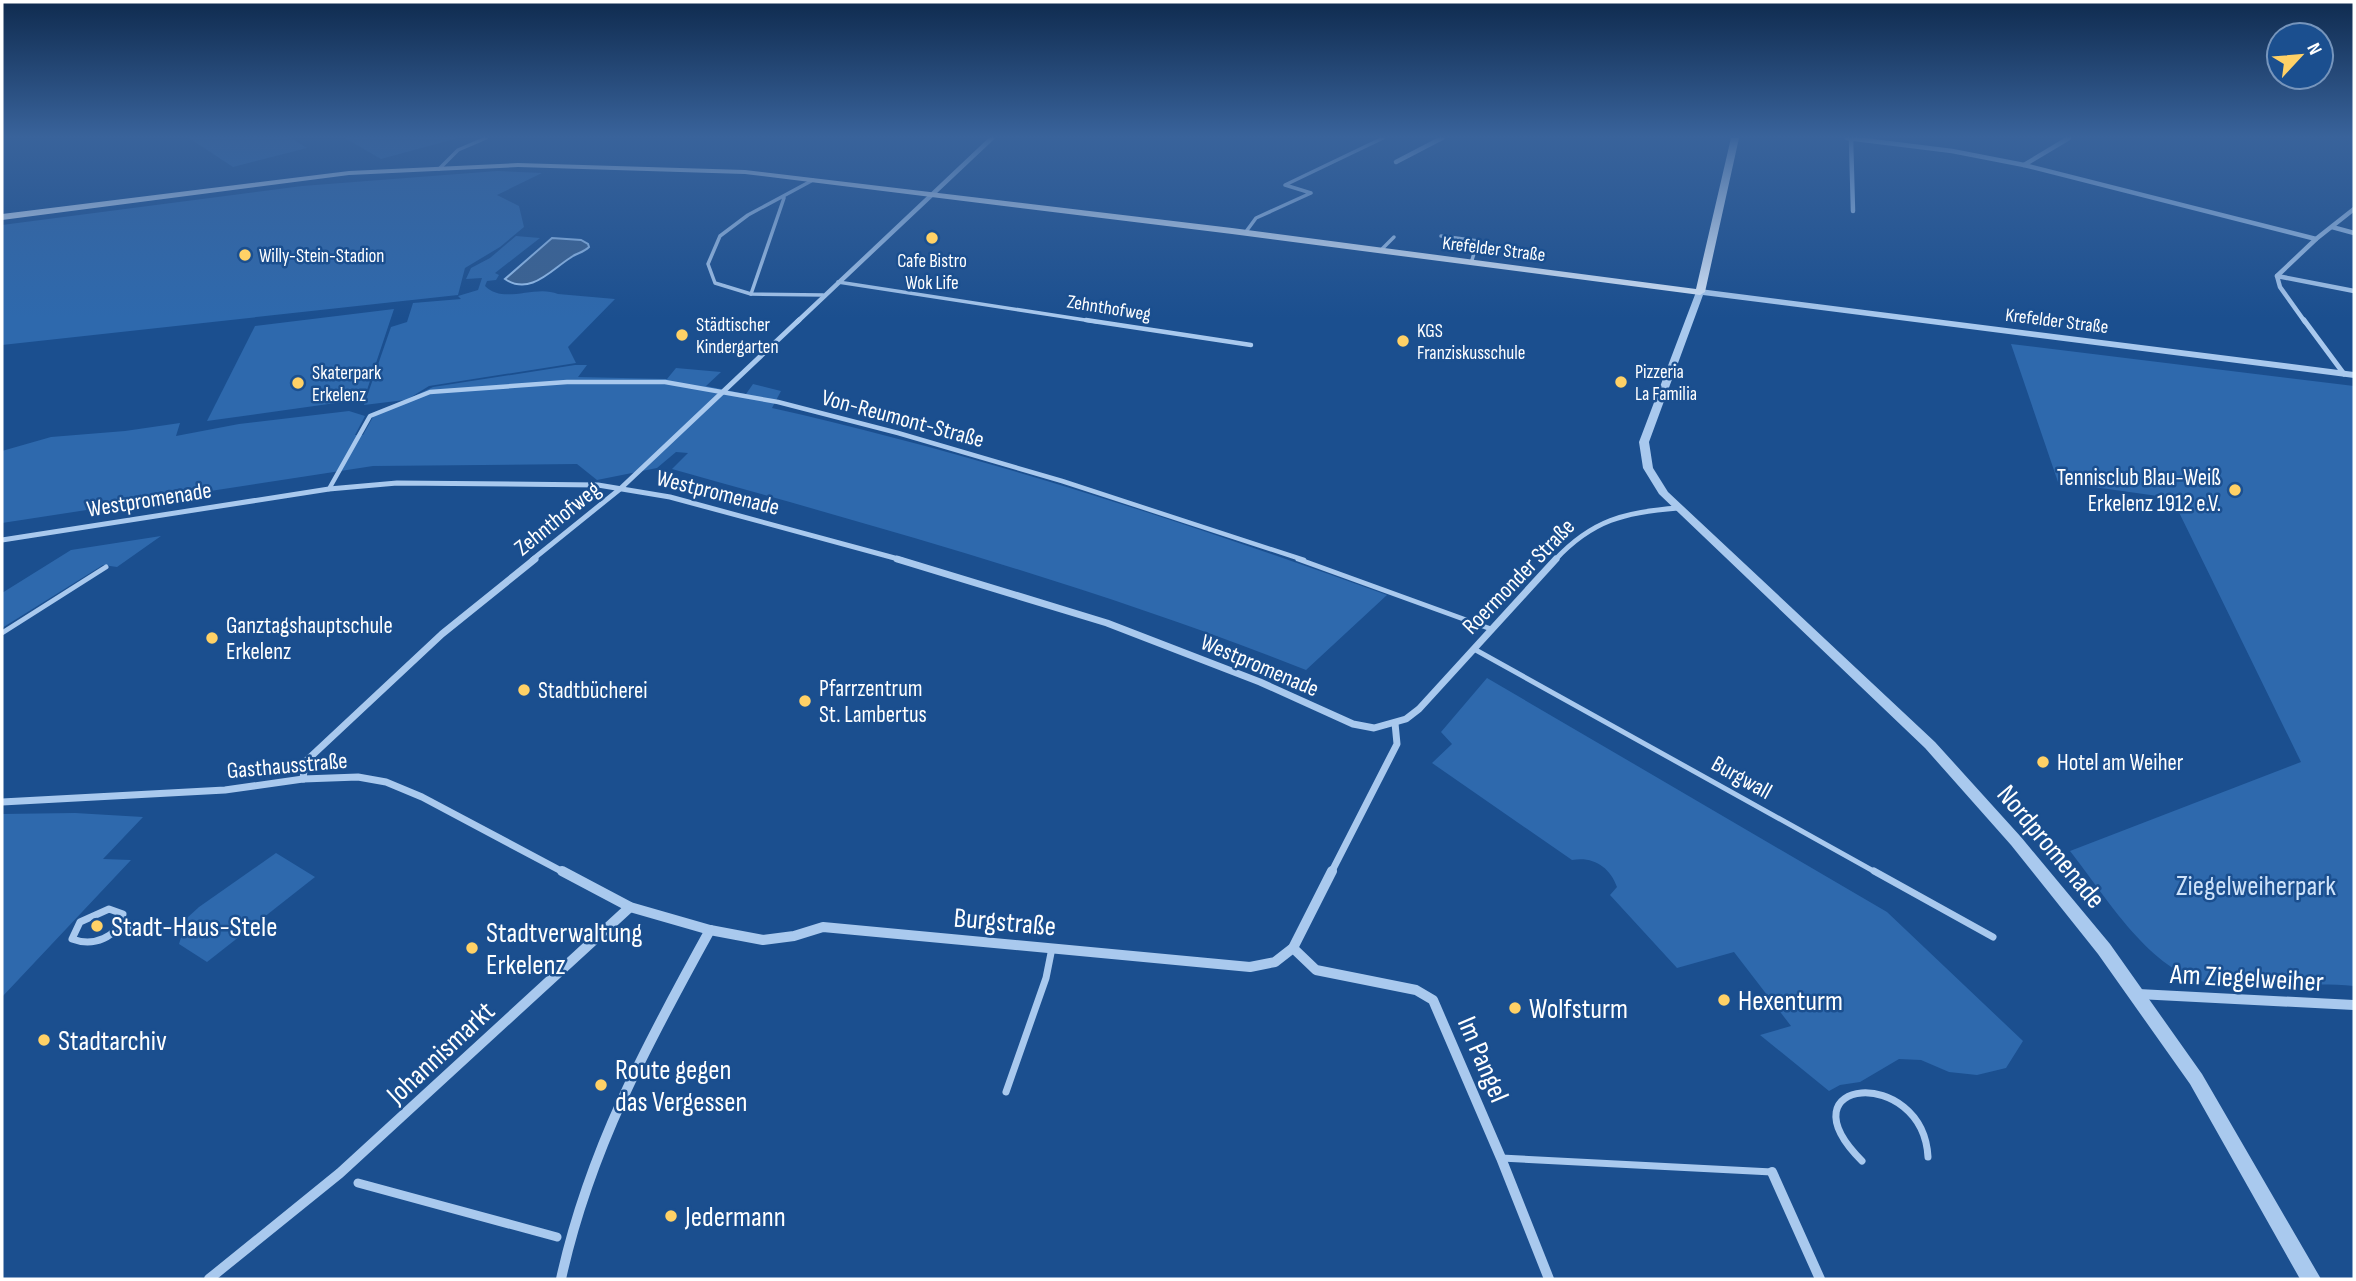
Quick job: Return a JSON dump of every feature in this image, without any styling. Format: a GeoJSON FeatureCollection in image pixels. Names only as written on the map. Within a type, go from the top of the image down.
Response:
{"type":"FeatureCollection","features":[{"type":"Feature","properties":{"kind":"main road","name":"Krefelder Straße"},"geometry":{"type":"LineString","coordinates":[[2,217],[149,198]]}},
{"type":"Feature","properties":{"kind":"main road","name":"Krefelder Straße"},"geometry":{"type":"LineString","coordinates":[[962,198],[1700,292]]}},
{"type":"Feature","properties":{"kind":"main road"},"geometry":{"type":"LineString","coordinates":[[1700,292],[1721,198]]}},
{"type":"Feature","properties":{"kind":"street","name":"Zehnthofweg"},"geometry":{"type":"LineString","coordinates":[[303,779],[305,762],[442,634],[620,489],[928,198]]}},
{"type":"Feature","properties":{"kind":"street"},"geometry":{"type":"LineString","coordinates":[[1852,198],[1853,211]]}},
{"type":"Feature","properties":{"kind":"street"},"geometry":{"type":"LineString","coordinates":[[2153,198],[2316,239]]}},
{"type":"Feature","properties":{"kind":"street"},"geometry":{"type":"LineString","coordinates":[[2277,276],[2316,239],[2354,209]]}},
{"type":"Feature","properties":{"kind":"street"},"geometry":{"type":"LineString","coordinates":[[2332,227],[2354,233]]}},
{"type":"Feature","properties":{"kind":"street"},"geometry":{"type":"LineString","coordinates":[[2277,276],[2354,291]]}},
{"type":"Feature","properties":{"kind":"street"},"geometry":{"type":"LineString","coordinates":[[2277,276],[2280,287],[2349,374]]}},
{"type":"Feature","properties":{"kind":"street","name":"Krefelder Straße"},"geometry":{"type":"LineString","coordinates":[[1700,292],[2349,374]]}},
{"type":"Feature","properties":{"kind":"street"},"geometry":{"type":"LineString","coordinates":[[1678,508],[1654,481],[1644,456],[1644,442],[1700,292]]}},
{"type":"Feature","properties":{"kind":"street","name":"Westpromenade"},"geometry":{"type":"LineString","coordinates":[[2,540],[329,489],[397,483],[598,485],[670,497],[839,541],[1107,623],[1260,682],[1353,724],[1374,728],[1395,723]]}},
{"type":"Feature","properties":{"kind":"street","name":"Roermonder Straße"},"geometry":{"type":"LineString","coordinates":[[1395,723],[1419,709],[1567,547],[1588,530],[1618,514],[1678,508]]}},
{"type":"Feature","properties":{"kind":"street","name":"Nordpromenade"},"geometry":{"type":"LineString","coordinates":[[1678,508],[1930,745],[2016,841],[2138,994],[2196,1079],[2311,1279]]}},
{"type":"Feature","properties":{"kind":"street"},"geometry":{"type":"LineString","coordinates":[[1293,948],[1397,744],[1395,723]]}},
{"type":"Feature","properties":{"kind":"street","name":"Gasthausstraße"},"geometry":{"type":"LineString","coordinates":[[2,802],[225,790],[303,779],[358,777],[386,782],[484,828],[630,907]]}},
{"type":"Feature","properties":{"kind":"street"},"geometry":{"type":"LineString","coordinates":[[561,1279],[567,1240],[607,1126],[710,930],[630,907]]}},
{"type":"Feature","properties":{"kind":"street","name":"Johannismarkt"},"geometry":{"type":"LineString","coordinates":[[209,1279],[340,1173],[630,907]]}},
{"type":"Feature","properties":{"kind":"street","name":"Burgstraße"},"geometry":{"type":"LineString","coordinates":[[710,930],[763,940],[794,936],[823,927],[1250,967],[1275,962],[1293,948]]}},
{"type":"Feature","properties":{"kind":"street","name":"Im Pangel"},"geometry":{"type":"LineString","coordinates":[[1293,948],[1316,970],[1416,990],[1433,1000],[1501,1158],[1549,1279]]}},
{"type":"Feature","properties":{"kind":"street","name":"Am Ziegelweiher"},"geometry":{"type":"LineString","coordinates":[[2138,994],[2354,1005]]}},
{"type":"Feature","properties":{"kind":"street"},"geometry":{"type":"LineString","coordinates":[[1772,1172],[1819,1279]]}},
{"type":"Feature","properties":{"kind":"street"},"geometry":{"type":"LineString","coordinates":[[358,1183],[556,1237]]}},
{"type":"Feature","properties":{"kind":"lane"},"geometry":{"type":"LineString","coordinates":[[751,295],[784,198]]}},
{"type":"Feature","properties":{"kind":"lane"},"geometry":{"type":"LineString","coordinates":[[784,198],[748,215],[720,236],[708,264],[715,283],[751,295],[823,296]]}},
{"type":"Feature","properties":{"kind":"lane"},"geometry":{"type":"LineString","coordinates":[[1245,233],[1256,218],[1300,198]]}},
{"type":"Feature","properties":{"kind":"lane"},"geometry":{"type":"LineString","coordinates":[[1441,236],[1478,241],[1471,263]]}},
{"type":"Feature","properties":{"kind":"lane"},"geometry":{"type":"LineString","coordinates":[[1380,251],[1394,237]]}},
{"type":"Feature","properties":{"kind":"lane","name":"Zehnthofweg"},"geometry":{"type":"LineString","coordinates":[[838,282],[1251,345]]}},
{"type":"Feature","properties":{"kind":"lane","name":"Von-Reumont-Straße"},"geometry":{"type":"LineString","coordinates":[[329,489],[370,416],[430,392],[567,382],[666,382],[726,391],[898,433],[1062,481],[1322,566],[1491,629]]}},
{"type":"Feature","properties":{"kind":"lane"},"geometry":{"type":"LineString","coordinates":[[2,633],[106,568]]}},
{"type":"Feature","properties":{"kind":"lane","name":"Burgwall"},"geometry":{"type":"LineString","coordinates":[[1474,649],[1993,936]]}},
{"type":"Feature","properties":{"kind":"lane"},"geometry":{"type":"LineString","coordinates":[[117,929],[123,914],[109,909],[87,917],[78,924],[72,939],[85,944],[97,942],[117,929],[145,926]]}},
{"type":"Feature","properties":{"kind":"lane"},"geometry":{"type":"LineString","coordinates":[[1006,1092],[1046,978],[1052,948]]}},
{"type":"Feature","properties":{"kind":"lane"},"geometry":{"type":"LineString","coordinates":[[1862,1161],[1848,1148],[1835,1120],[1836,1108],[1843,1098],[1855,1093],[1885,1097],[1908,1111],[1924,1130],[1929,1144],[1928,1157]]}},
{"type":"Feature","properties":{"kind":"lane"},"geometry":{"type":"LineString","coordinates":[[1501,1158],[1772,1172]]}},
{"type":"Feature","properties":{"kind":"green space","name":"Willy-Stein-Stadion"},"geometry":{"type":"Polygon","coordinates":[[[211,198],[503,198],[519,206],[524,227],[500,247],[465,268],[458,295],[2,345],[2,225],[211,198]]]}},
{"type":"Feature","properties":{"kind":"green space"},"geometry":{"type":"Polygon","coordinates":[[[516,236],[540,238],[495,273],[499,275],[496,280],[487,281],[485,286],[501,294],[540,291],[615,299],[568,347],[576,363],[429,386],[408,399],[433,387],[575,365],[587,365],[578,377],[667,379],[676,368],[721,372],[706,386],[746,394],[753,384],[781,391],[772,408],[928,447],[1082,492],[1387,595],[1306,670],[1150,612],[1071,586],[912,537],[672,469],[688,453],[676,452],[657,468],[597,480],[577,464],[373,466],[2,523],[2,451],[51,437],[180,423],[176,436],[239,424],[349,411],[365,416],[355,435],[363,435],[373,417],[405,400],[364,405],[391,327],[407,322],[413,303],[461,299],[458,296],[478,290],[482,278],[466,279],[471,268],[490,258],[516,236]]]}},
{"type":"Feature","properties":{"kind":"green space"},"geometry":{"type":"Polygon","coordinates":[[[394,309],[364,399],[207,421],[255,326],[394,309]]]}},
{"type":"Feature","properties":{"kind":"green space","name":"Ziegelweiherpark"},"geometry":{"type":"Polygon","coordinates":[[[2011,344],[2354,386],[2354,986],[2228,985],[2188,977],[2168,965],[2131,930],[2070,851],[2301,762],[2172,498],[2058,482],[2011,344]]]}},
{"type":"Feature","properties":{"kind":"green space"},"geometry":{"type":"Polygon","coordinates":[[[161,536],[117,567],[103,565],[2,628],[2,593],[71,550],[161,536]]]}},
{"type":"Feature","properties":{"kind":"green space"},"geometry":{"type":"Polygon","coordinates":[[[1487,678],[1887,912],[2023,1041],[2006,1068],[1977,1075],[1949,1072],[1921,1060],[1899,1059],[1860,1082],[1840,1085],[1829,1091],[1760,1035],[1791,1026],[1734,952],[1677,968],[1610,895],[1617,887],[1600,864],[1580,859],[1572,860],[1432,763],[1452,744],[1441,732],[1487,678]]]}},
{"type":"Feature","properties":{"kind":"green space"},"geometry":{"type":"Polygon","coordinates":[[[75,813],[143,817],[103,859],[131,860],[2,997],[2,814],[75,813]]]}},
{"type":"Feature","properties":{"kind":"green space"},"geometry":{"type":"Polygon","coordinates":[[[276,853],[315,877],[207,962],[179,944],[187,918],[276,853]]]}},
{"type":"Feature","properties":{"kind":"shaded area"},"geometry":{"type":"Polygon","coordinates":[[[552,238],[581,240],[589,247],[532,283],[523,285],[505,279],[552,238]]]}},
{"type":"Feature","properties":{"kind":"place","name":"Cafe Bistro Wok Life"},"geometry":{"type":"Point","coordinates":[932,238]}},
{"type":"Feature","properties":{"kind":"place","name":"Willy-Stein-Stadion"},"geometry":{"type":"Point","coordinates":[245,255]}},
{"type":"Feature","properties":{"kind":"place","name":"Städtischer Kindergarten"},"geometry":{"type":"Point","coordinates":[682,335]}},
{"type":"Feature","properties":{"kind":"place","name":"KGS Franziskusschule"},"geometry":{"type":"Point","coordinates":[1403,341]}},
{"type":"Feature","properties":{"kind":"place","name":"Pizzeria La Familia"},"geometry":{"type":"Point","coordinates":[1621,382]}},
{"type":"Feature","properties":{"kind":"place","name":"Skaterpark Erkelenz"},"geometry":{"type":"Point","coordinates":[298,383]}},
{"type":"Feature","properties":{"kind":"place","name":"Tennisclub Blau-Weiß Erkelenz 1912 e.V."},"geometry":{"type":"Point","coordinates":[2235,490]}},
{"type":"Feature","properties":{"kind":"place","name":"Ganztagshauptschule Erkelenz"},"geometry":{"type":"Point","coordinates":[212,638]}},
{"type":"Feature","properties":{"kind":"place","name":"Stadtbücherei"},"geometry":{"type":"Point","coordinates":[524,690]}},
{"type":"Feature","properties":{"kind":"place","name":"Pfarrzentrum St. Lambertus"},"geometry":{"type":"Point","coordinates":[805,701]}},
{"type":"Feature","properties":{"kind":"place","name":"Hotel am Weiher"},"geometry":{"type":"Point","coordinates":[2043,762]}},
{"type":"Feature","properties":{"kind":"place","name":"Stadt-Haus-Stele"},"geometry":{"type":"Point","coordinates":[97,926]}},
{"type":"Feature","properties":{"kind":"place","name":"Stadtverwaltung Erkelenz"},"geometry":{"type":"Point","coordinates":[472,948]}},
{"type":"Feature","properties":{"kind":"place","name":"Hexenturm"},"geometry":{"type":"Point","coordinates":[1724,1000]}},
{"type":"Feature","properties":{"kind":"place","name":"Wolfsturm"},"geometry":{"type":"Point","coordinates":[1515,1008]}},
{"type":"Feature","properties":{"kind":"place","name":"Stadtarchiv"},"geometry":{"type":"Point","coordinates":[44,1040]}},
{"type":"Feature","properties":{"kind":"place","name":"Route gegen das Vergessen"},"geometry":{"type":"Point","coordinates":[601,1085]}},
{"type":"Feature","properties":{"kind":"place","name":"Jedermann"},"geometry":{"type":"Point","coordinates":[671,1216]}}]}
